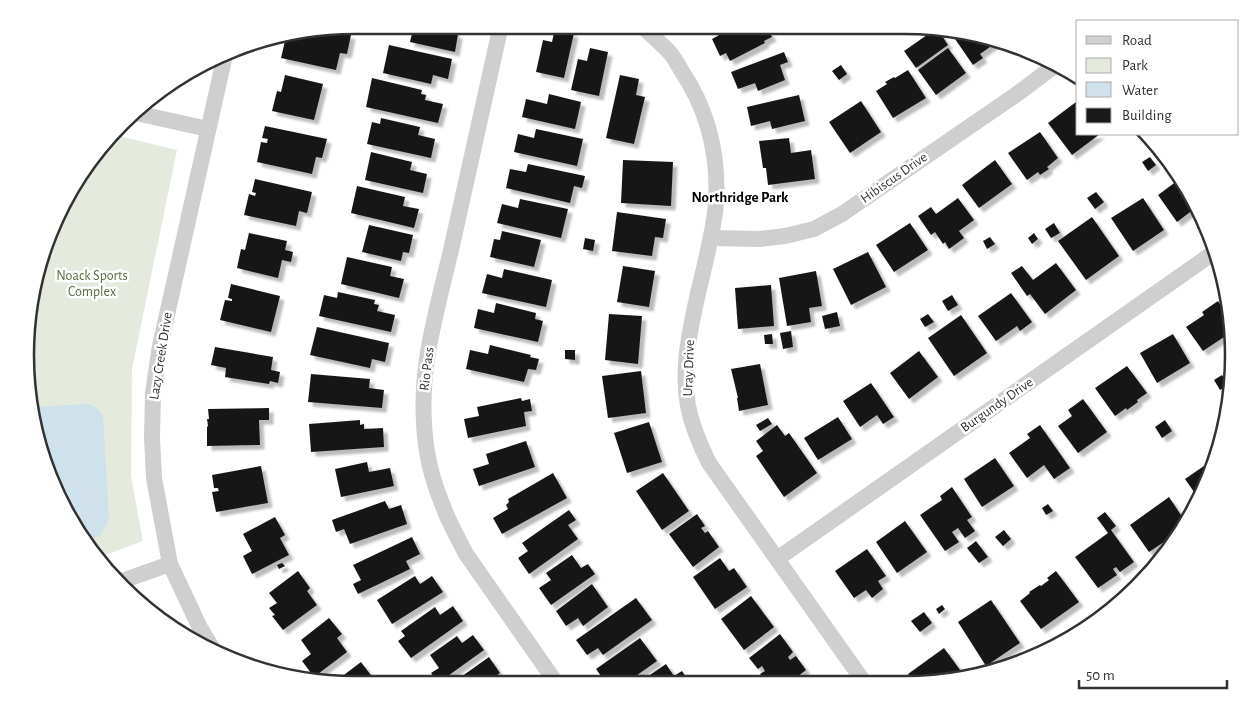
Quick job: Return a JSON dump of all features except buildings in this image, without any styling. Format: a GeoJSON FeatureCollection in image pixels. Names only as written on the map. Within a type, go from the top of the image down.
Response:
{"type":"FeatureCollection","features":[{"type":"Feature","properties":{"kind":"street","name":"Rio Pass"},"geometry":{"type":"LineString","coordinates":[[499,34],[431,337],[425,372],[424,422],[427,450],[442,506],[456,535],[466,554],[551,676]]}},
{"type":"Feature","properties":{"kind":"street","name":"Uray Drive"},"geometry":{"type":"LineString","coordinates":[[650,34],[671,55],[696,96],[706,118],[716,172],[716,203],[711,238],[690,329],[687,352],[686,380],[688,406],[696,435],[709,463],[860,676]]}},
{"type":"Feature","properties":{"kind":"street","name":"Lazy Creek Drive"},"geometry":{"type":"LineString","coordinates":[[207,640],[170,564],[154,478],[152,438],[153,393],[160,346],[223,62]]}},
{"type":"Feature","properties":{"kind":"street","name":"Hibiscus Drive"},"geometry":{"type":"LineString","coordinates":[[711,238],[760,239],[785,236],[814,229],[842,214],[1050,69]]}},
{"type":"Feature","properties":{"kind":"street"},"geometry":{"type":"LineString","coordinates":[[142,114],[208,129]]}},
{"type":"Feature","properties":{"kind":"street","name":"Burgundy Drive"},"geometry":{"type":"LineString","coordinates":[[778,559],[1209,255]]}},
{"type":"Feature","properties":{"kind":"street"},"geometry":{"type":"LineString","coordinates":[[126,580],[170,564]]}},
{"type":"Feature","properties":{"kind":"green space","name":"Noack Sports Complex"},"geometry":{"type":"Polygon","coordinates":[[[120,136],[177,150],[132,369],[131,476],[143,541],[104,556],[88,533],[67,497],[51,458],[40,418],[34,376],[36,313],[45,272],[58,232],[77,194],[100,159],[120,136]]]}},
{"type":"Feature","properties":{"kind":"water"},"geometry":{"type":"Polygon","coordinates":[[[88,404],[97,408],[103,416],[109,520],[99,536],[92,539],[77,516],[58,478],[45,438],[38,407],[88,404]]]}},
{"type":"Feature","properties":{"kind":"district","name":"Northridge Park"},"geometry":{"type":"Point","coordinates":[740,197]}}]}
